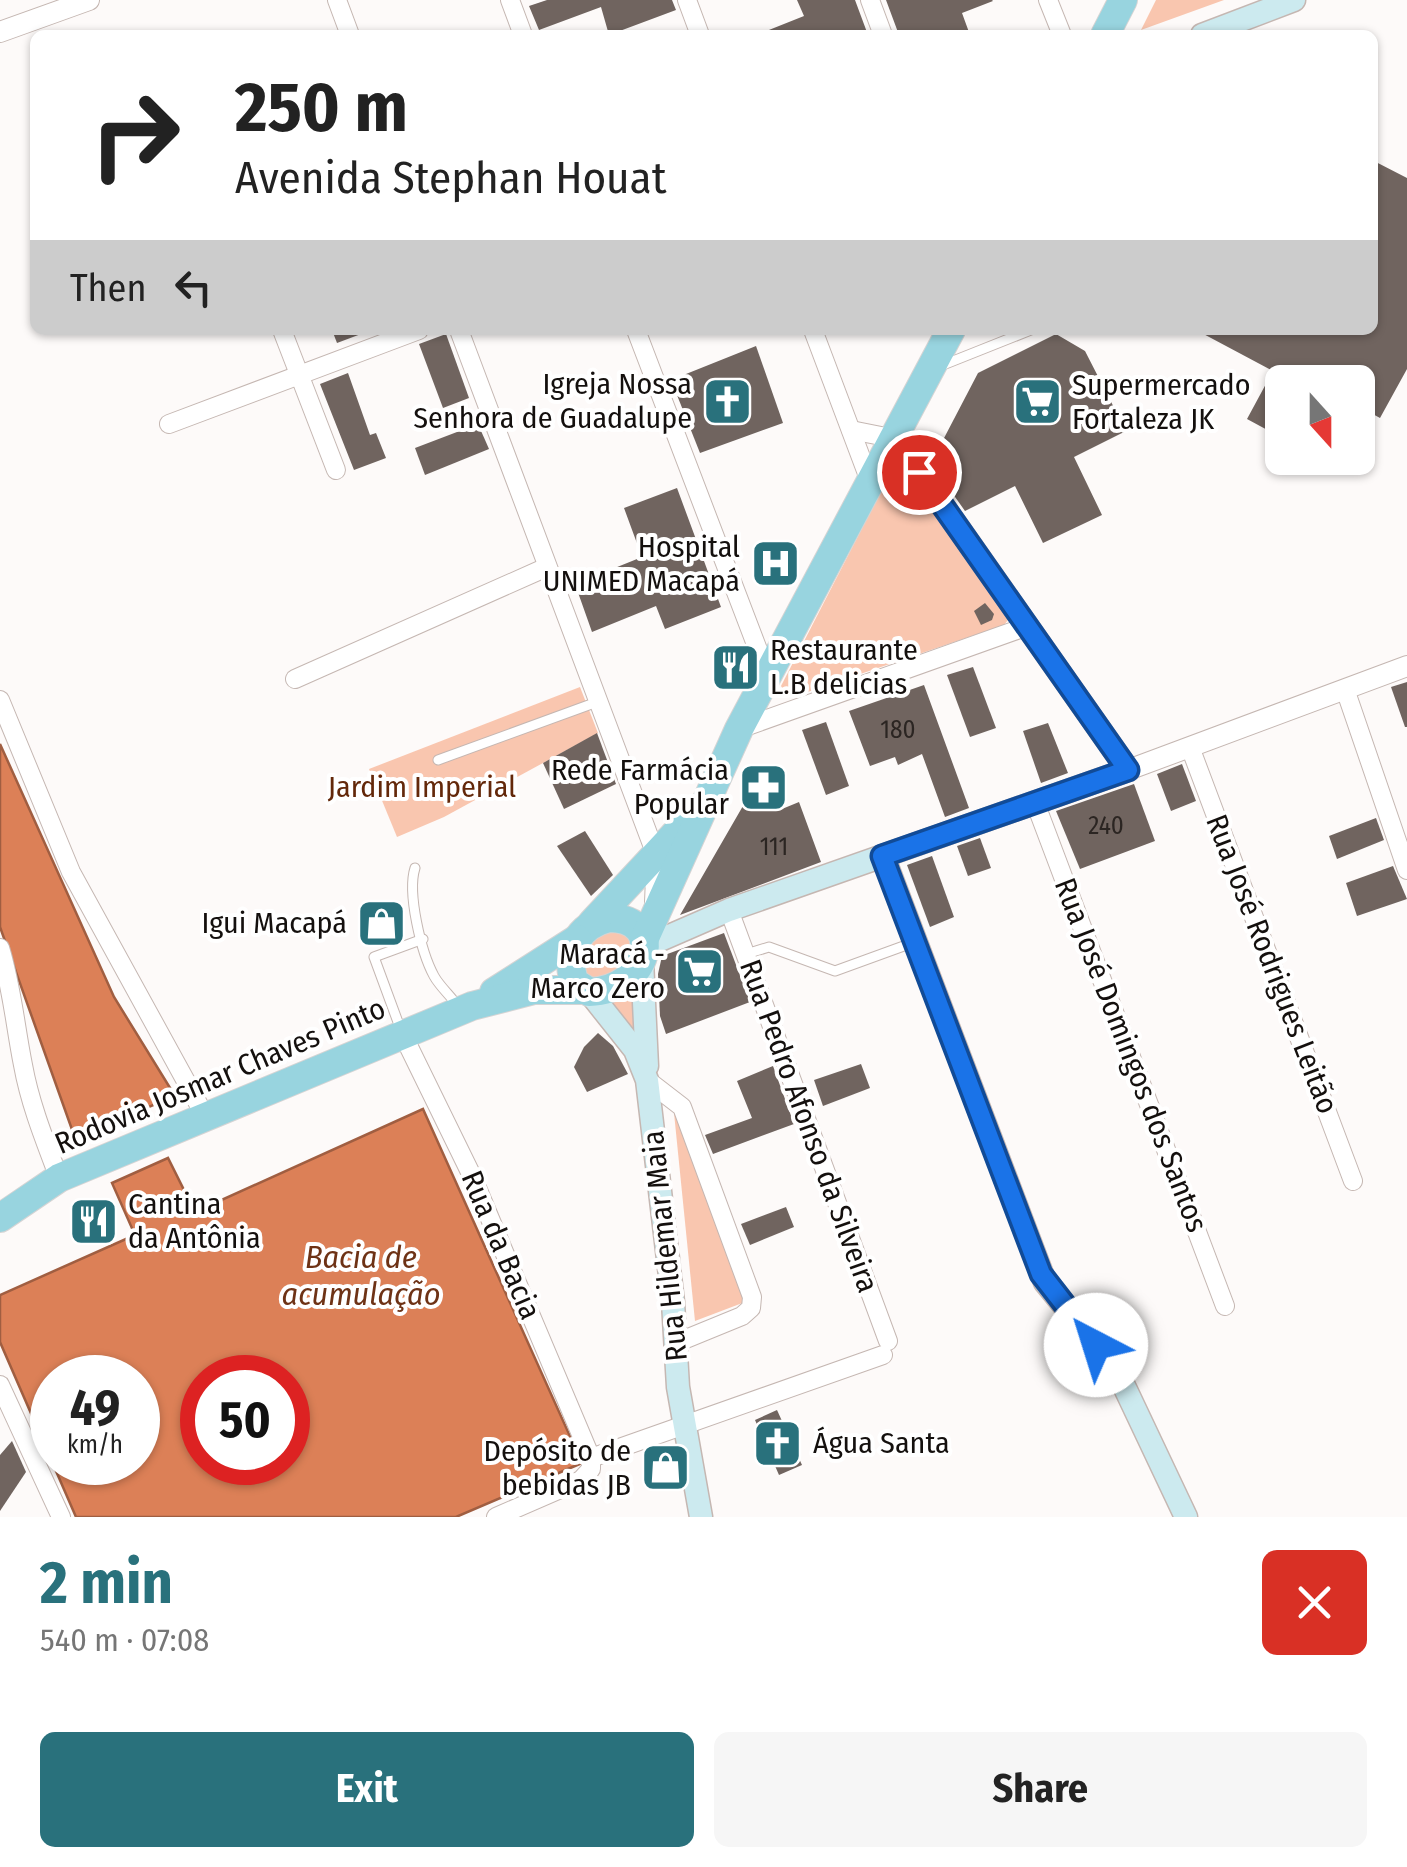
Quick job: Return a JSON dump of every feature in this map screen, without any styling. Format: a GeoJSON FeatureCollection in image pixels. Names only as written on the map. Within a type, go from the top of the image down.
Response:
{"type":"FeatureCollection","features":[{"type":"Feature","properties":{"kind":"main road"},"geometry":{"type":"LineString","coordinates":[[1107,30],[1124,0]]}},
{"type":"Feature","properties":{"kind":"main road"},"geometry":{"type":"LineString","coordinates":[[1215,30],[1294,0]]}},
{"type":"Feature","properties":{"kind":"main road","name":"Rodovia Josmar Chaves Pinto"},"geometry":{"type":"LineString","coordinates":[[645,944],[739,730],[948,335]]}},
{"type":"Feature","properties":{"kind":"main road"},"geometry":{"type":"LineString","coordinates":[[645,944],[730,910],[1128,770],[896,439]]}},
{"type":"Feature","properties":{"kind":"main road","name":"Rodovia Josmar Chaves Pinto"},"geometry":{"type":"LineString","coordinates":[[467,1008],[584,931],[704,803]]}},
{"type":"Feature","properties":{"kind":"main road"},"geometry":{"type":"LineString","coordinates":[[882,856],[1044,1282],[1116,1369],[1186,1517]]}},
{"type":"Feature","properties":{"kind":"main road"},"geometry":{"type":"LineString","coordinates":[[645,944],[638,969],[620,986],[587,991],[574,982],[570,966],[572,948],[584,931],[619,918],[634,924],[645,944],[648,1080]]}},
{"type":"Feature","properties":{"kind":"main road","name":"Rodovia Josmar Chaves Pinto"},"geometry":{"type":"LineString","coordinates":[[0,1218],[59,1178],[467,1008],[534,990],[587,991]]}},
{"type":"Feature","properties":{"kind":"main road","name":"Rua Hildemar Maia"},"geometry":{"type":"LineString","coordinates":[[587,991],[635,1050],[648,1080],[684,1426],[701,1517]]}},
{"type":"Feature","properties":{"kind":"street"},"geometry":{"type":"LineString","coordinates":[[0,32],[89,0]]}},
{"type":"Feature","properties":{"kind":"street"},"geometry":{"type":"LineString","coordinates":[[336,0],[348,30]]}},
{"type":"Feature","properties":{"kind":"street"},"geometry":{"type":"LineString","coordinates":[[510,0],[521,30]]}},
{"type":"Feature","properties":{"kind":"street"},"geometry":{"type":"LineString","coordinates":[[687,0],[698,30]]}},
{"type":"Feature","properties":{"kind":"street"},"geometry":{"type":"LineString","coordinates":[[870,0],[881,30]]}},
{"type":"Feature","properties":{"kind":"street"},"geometry":{"type":"LineString","coordinates":[[1048,0],[1060,30]]}},
{"type":"Feature","properties":{"kind":"street"},"geometry":{"type":"LineString","coordinates":[[284,335],[336,470]]}},
{"type":"Feature","properties":{"kind":"street"},"geometry":{"type":"LineString","coordinates":[[169,424],[406,335]]}},
{"type":"Feature","properties":{"kind":"street"},"geometry":{"type":"LineString","coordinates":[[461,335],[656,855],[645,944]]}},
{"type":"Feature","properties":{"kind":"street"},"geometry":{"type":"LineString","coordinates":[[638,335],[768,676]]}},
{"type":"Feature","properties":{"kind":"street"},"geometry":{"type":"LineString","coordinates":[[815,335],[872,485]]}},
{"type":"Feature","properties":{"kind":"street"},"geometry":{"type":"LineString","coordinates":[[851,430],[896,439]]}},
{"type":"Feature","properties":{"kind":"street"},"geometry":{"type":"LineString","coordinates":[[295,678],[547,567]]}},
{"type":"Feature","properties":{"kind":"street"},"geometry":{"type":"LineString","coordinates":[[739,730],[1028,626]]}},
{"type":"Feature","properties":{"kind":"street"},"geometry":{"type":"LineString","coordinates":[[1128,770],[1407,666]]}},
{"type":"Feature","properties":{"kind":"street"},"geometry":{"type":"LineString","coordinates":[[1345,689],[1407,870]]}},
{"type":"Feature","properties":{"kind":"street"},"geometry":{"type":"LineString","coordinates":[[0,700],[71,872],[206,1116]]}},
{"type":"Feature","properties":{"kind":"street","name":"Rua José Rodrigues Leitão"},"geometry":{"type":"LineString","coordinates":[[1190,747],[1353,1181]]}},
{"type":"Feature","properties":{"kind":"street","name":"Rua José Domingos dos Santos"},"geometry":{"type":"LineString","coordinates":[[1036,804],[1225,1306]]}},
{"type":"Feature","properties":{"kind":"street","name":"Rua Pedro Afonso da Silveira"},"geometry":{"type":"LineString","coordinates":[[684,1426],[885,1348],[730,910]]}},
{"type":"Feature","properties":{"kind":"street"},"geometry":{"type":"LineString","coordinates":[[0,948],[12,987],[31,1101],[59,1178]]}},
{"type":"Feature","properties":{"kind":"street","name":"Rua da Bacia"},"geometry":{"type":"LineString","coordinates":[[403,1035],[472,1176],[591,1458]]}},
{"type":"Feature","properties":{"kind":"street"},"geometry":{"type":"LineString","coordinates":[[648,1080],[682,1108],[752,1297],[751,1308],[742,1316],[676,1343]]}},
{"type":"Feature","properties":{"kind":"street"},"geometry":{"type":"LineString","coordinates":[[0,1385],[5,1410],[61,1517]]}},
{"type":"Feature","properties":{"kind":"street"},"geometry":{"type":"LineString","coordinates":[[496,1517],[581,1480],[592,1466],[591,1458],[684,1426]]}},
{"type":"Feature","properties":{"kind":"lane"},"geometry":{"type":"LineString","coordinates":[[931,370],[1019,335]]}},
{"type":"Feature","properties":{"kind":"lane"},"geometry":{"type":"LineString","coordinates":[[438,760],[597,702]]}},
{"type":"Feature","properties":{"kind":"lane"},"geometry":{"type":"LineString","coordinates":[[415,868],[412,896],[435,978],[467,1008]]}},
{"type":"Feature","properties":{"kind":"lane"},"geometry":{"type":"LineString","coordinates":[[403,1035],[374,956],[422,939]]}},
{"type":"Feature","properties":{"kind":"lane"},"geometry":{"type":"LineString","coordinates":[[746,954],[769,946],[835,971],[915,942]]}},
{"type":"Feature","properties":{"kind":"green space"},"geometry":{"type":"Polygon","coordinates":[[[1156,0],[1224,0],[1141,30],[1156,0]]]}},
{"type":"Feature","properties":{"kind":"green space"},"geometry":{"type":"Polygon","coordinates":[[[905,465],[1008,620],[1004,625],[787,696],[781,686],[893,468],[905,465]]]}},
{"type":"Feature","properties":{"kind":"green space","name":"Jardim Imperial"},"geometry":{"type":"Polygon","coordinates":[[[580,687],[598,733],[444,817],[397,837],[369,769],[580,687]]]}},
{"type":"Feature","properties":{"kind":"green space"},"geometry":{"type":"Polygon","coordinates":[[[608,929],[630,933],[632,958],[617,975],[588,981],[579,962],[588,945],[608,929]]]}},
{"type":"Feature","properties":{"kind":"green space"},"geometry":{"type":"Polygon","coordinates":[[[637,981],[641,1040],[605,1000],[637,981]]]}},
{"type":"Feature","properties":{"kind":"green space"},"geometry":{"type":"Polygon","coordinates":[[[673,1103],[745,1302],[695,1321],[673,1103]]]}},
{"type":"Feature","properties":{"kind":"water"},"geometry":{"type":"Polygon","coordinates":[[[0,744],[114,997],[175,1096],[75,1138],[0,927],[0,744]]]}},
{"type":"Feature","properties":{"kind":"water","name":"Bacia de acumulação"},"geometry":{"type":"Polygon","coordinates":[[[423,1109],[582,1463],[456,1517],[76,1517],[62,1485],[160,1485],[160,1355],[30,1355],[30,1411],[0,1342],[0,1295],[135,1235],[112,1183],[168,1158],[195,1212],[423,1109]]]}},
{"type":"Feature","properties":{"kind":"building"},"geometry":{"type":"Polygon","coordinates":[[[547,0],[672,0],[676,10],[622,30],[608,30],[601,7],[539,30],[529,6],[547,0]]]}},
{"type":"Feature","properties":{"kind":"building"},"geometry":{"type":"Polygon","coordinates":[[[797,0],[855,0],[866,30],[769,30],[804,16],[797,0]]]}},
{"type":"Feature","properties":{"kind":"building"},"geometry":{"type":"Polygon","coordinates":[[[886,0],[993,1],[962,13],[968,30],[897,30],[886,0]]]}},
{"type":"Feature","properties":{"kind":"building"},"geometry":{"type":"Polygon","coordinates":[[[1378,163],[1407,178],[1407,369],[1380,418],[1375,415],[1375,365],[1265,367],[1205,335],[1378,335],[1378,163]]]}},
{"type":"Feature","properties":{"kind":"building"},"geometry":{"type":"Polygon","coordinates":[[[334,335],[358,335],[337,343],[334,335]]]}},
{"type":"Feature","properties":{"kind":"building"},"geometry":{"type":"Polygon","coordinates":[[[446,335],[469,398],[443,408],[419,344],[446,335]]]}},
{"type":"Feature","properties":{"kind":"building","name":"Supermercado Fortaleza JK"},"geometry":{"type":"Polygon","coordinates":[[[1054,335],[1085,351],[1126,431],[1074,457],[1102,515],[1043,543],[1015,486],[965,511],[931,463],[978,373],[1054,335]]]}},
{"type":"Feature","properties":{"kind":"building","name":"Igreja Nossa Senhora de Guadalupe"},"geometry":{"type":"Polygon","coordinates":[[[756,346],[783,423],[700,453],[671,380],[756,346]]]}},
{"type":"Feature","properties":{"kind":"building"},"geometry":{"type":"Polygon","coordinates":[[[348,373],[370,435],[376,433],[386,458],[354,470],[320,384],[348,373]]]}},
{"type":"Feature","properties":{"kind":"building"},"geometry":{"type":"Polygon","coordinates":[[[1265,386],[1265,429],[1247,419],[1265,386]]]}},
{"type":"Feature","properties":{"kind":"building"},"geometry":{"type":"Polygon","coordinates":[[[478,424],[489,449],[425,475],[415,448],[478,424]]]}},
{"type":"Feature","properties":{"kind":"building"},"geometry":{"type":"Polygon","coordinates":[[[677,488],[721,607],[665,629],[656,606],[592,632],[575,584],[642,557],[624,508],[677,488]]]}},
{"type":"Feature","properties":{"kind":"building"},"geometry":{"type":"Polygon","coordinates":[[[985,603],[994,614],[992,620],[981,625],[974,611],[985,603]]]}},
{"type":"Feature","properties":{"kind":"building"},"geometry":{"type":"Polygon","coordinates":[[[973,667],[996,728],[970,737],[947,675],[973,667]]]}},
{"type":"Feature","properties":{"kind":"building"},"geometry":{"type":"Polygon","coordinates":[[[1407,682],[1407,727],[1405,727],[1391,687],[1407,682]]]}},
{"type":"Feature","properties":{"kind":"building"},"geometry":{"type":"Polygon","coordinates":[[[924,685],[969,808],[945,817],[922,754],[898,765],[895,757],[870,766],[849,711],[924,685]]]}},
{"type":"Feature","properties":{"kind":"building"},"geometry":{"type":"Polygon","coordinates":[[[826,722],[849,786],[826,795],[802,730],[826,722]]]}},
{"type":"Feature","properties":{"kind":"building"},"geometry":{"type":"Polygon","coordinates":[[[1048,723],[1068,773],[1041,783],[1023,731],[1048,723]]]}},
{"type":"Feature","properties":{"kind":"building"},"geometry":{"type":"Polygon","coordinates":[[[597,733],[616,784],[564,809],[543,763],[597,733]]]}},
{"type":"Feature","properties":{"kind":"building"},"geometry":{"type":"Polygon","coordinates":[[[1182,764],[1196,801],[1171,811],[1157,774],[1182,764]]]}},
{"type":"Feature","properties":{"kind":"building"},"geometry":{"type":"Polygon","coordinates":[[[766,766],[782,809],[799,802],[821,862],[680,915],[766,766]]]}},
{"type":"Feature","properties":{"kind":"building"},"geometry":{"type":"Polygon","coordinates":[[[1134,784],[1155,841],[1080,869],[1056,811],[1134,784]]]}},
{"type":"Feature","properties":{"kind":"building"},"geometry":{"type":"Polygon","coordinates":[[[1376,818],[1384,840],[1337,859],[1329,836],[1376,818]]]}},
{"type":"Feature","properties":{"kind":"building"},"geometry":{"type":"Polygon","coordinates":[[[585,831],[613,875],[591,896],[557,846],[585,831]]]}},
{"type":"Feature","properties":{"kind":"building"},"geometry":{"type":"Polygon","coordinates":[[[980,838],[991,868],[968,876],[957,846],[980,838]]]}},
{"type":"Feature","properties":{"kind":"building"},"geometry":{"type":"Polygon","coordinates":[[[932,856],[954,917],[930,927],[907,865],[932,856]]]}},
{"type":"Feature","properties":{"kind":"building"},"geometry":{"type":"Polygon","coordinates":[[[1393,866],[1407,899],[1357,916],[1346,883],[1393,866]]]}},
{"type":"Feature","properties":{"kind":"building","name":"Maracá - Marco Zero"},"geometry":{"type":"Polygon","coordinates":[[[724,933],[750,1002],[666,1034],[660,1016],[658,974],[662,956],[724,933]]]}},
{"type":"Feature","properties":{"kind":"building"},"geometry":{"type":"Polygon","coordinates":[[[598,1033],[613,1046],[628,1074],[587,1092],[574,1067],[584,1047],[598,1033]]]}},
{"type":"Feature","properties":{"kind":"building"},"geometry":{"type":"Polygon","coordinates":[[[861,1064],[870,1088],[823,1106],[814,1080],[861,1064]]]}},
{"type":"Feature","properties":{"kind":"building"},"geometry":{"type":"Polygon","coordinates":[[[773,1066],[794,1124],[713,1154],[705,1135],[752,1118],[737,1081],[773,1066]]]}},
{"type":"Feature","properties":{"kind":"building"},"geometry":{"type":"Polygon","coordinates":[[[786,1207],[794,1227],[750,1245],[741,1224],[786,1207]]]}},
{"type":"Feature","properties":{"kind":"building","name":"Água Santa"},"geometry":{"type":"Polygon","coordinates":[[[777,1410],[802,1465],[779,1475],[755,1420],[777,1410]]]}},
{"type":"Feature","properties":{"kind":"building"},"geometry":{"type":"Polygon","coordinates":[[[12,1441],[26,1472],[0,1511],[0,1455],[12,1441]]]}},
{"type":"Feature","properties":{"kind":"place","name":"Igreja Nossa Senhora de Guadalupe"},"geometry":{"type":"Point","coordinates":[727,401]}},
{"type":"Feature","properties":{"kind":"place","name":"Supermercado Fortaleza JK"},"geometry":{"type":"Point","coordinates":[1037,402]}},
{"type":"Feature","properties":{"kind":"place","name":"Hospital UNIMED Macapá"},"geometry":{"type":"Point","coordinates":[775,564]}},
{"type":"Feature","properties":{"kind":"place","name":"Restaurante L.B delicias"},"geometry":{"type":"Point","coordinates":[735,667]}},
{"type":"Feature","properties":{"kind":"place","name":"Rede Farmácia Popular"},"geometry":{"type":"Point","coordinates":[764,787]}},
{"type":"Feature","properties":{"kind":"place","name":"Igui Macapá"},"geometry":{"type":"Point","coordinates":[382,923]}},
{"type":"Feature","properties":{"kind":"place","name":"Maracá - Marco Zero"},"geometry":{"type":"Point","coordinates":[700,971]}},
{"type":"Feature","properties":{"kind":"place","name":"Cantina da Antônia"},"geometry":{"type":"Point","coordinates":[93,1221]}},
{"type":"Feature","properties":{"kind":"place","name":"Água Santa"},"geometry":{"type":"Point","coordinates":[778,1443]}},
{"type":"Feature","properties":{"kind":"place","name":"Depósito de bebidas JB"},"geometry":{"type":"Point","coordinates":[666,1468]}},
{"type":"Feature","properties":{"kind":"route"},"geometry":{"type":"LineString","coordinates":[[919,472],[1128,770],[882,856],[1044,1282],[1096,1345]]}}]}
